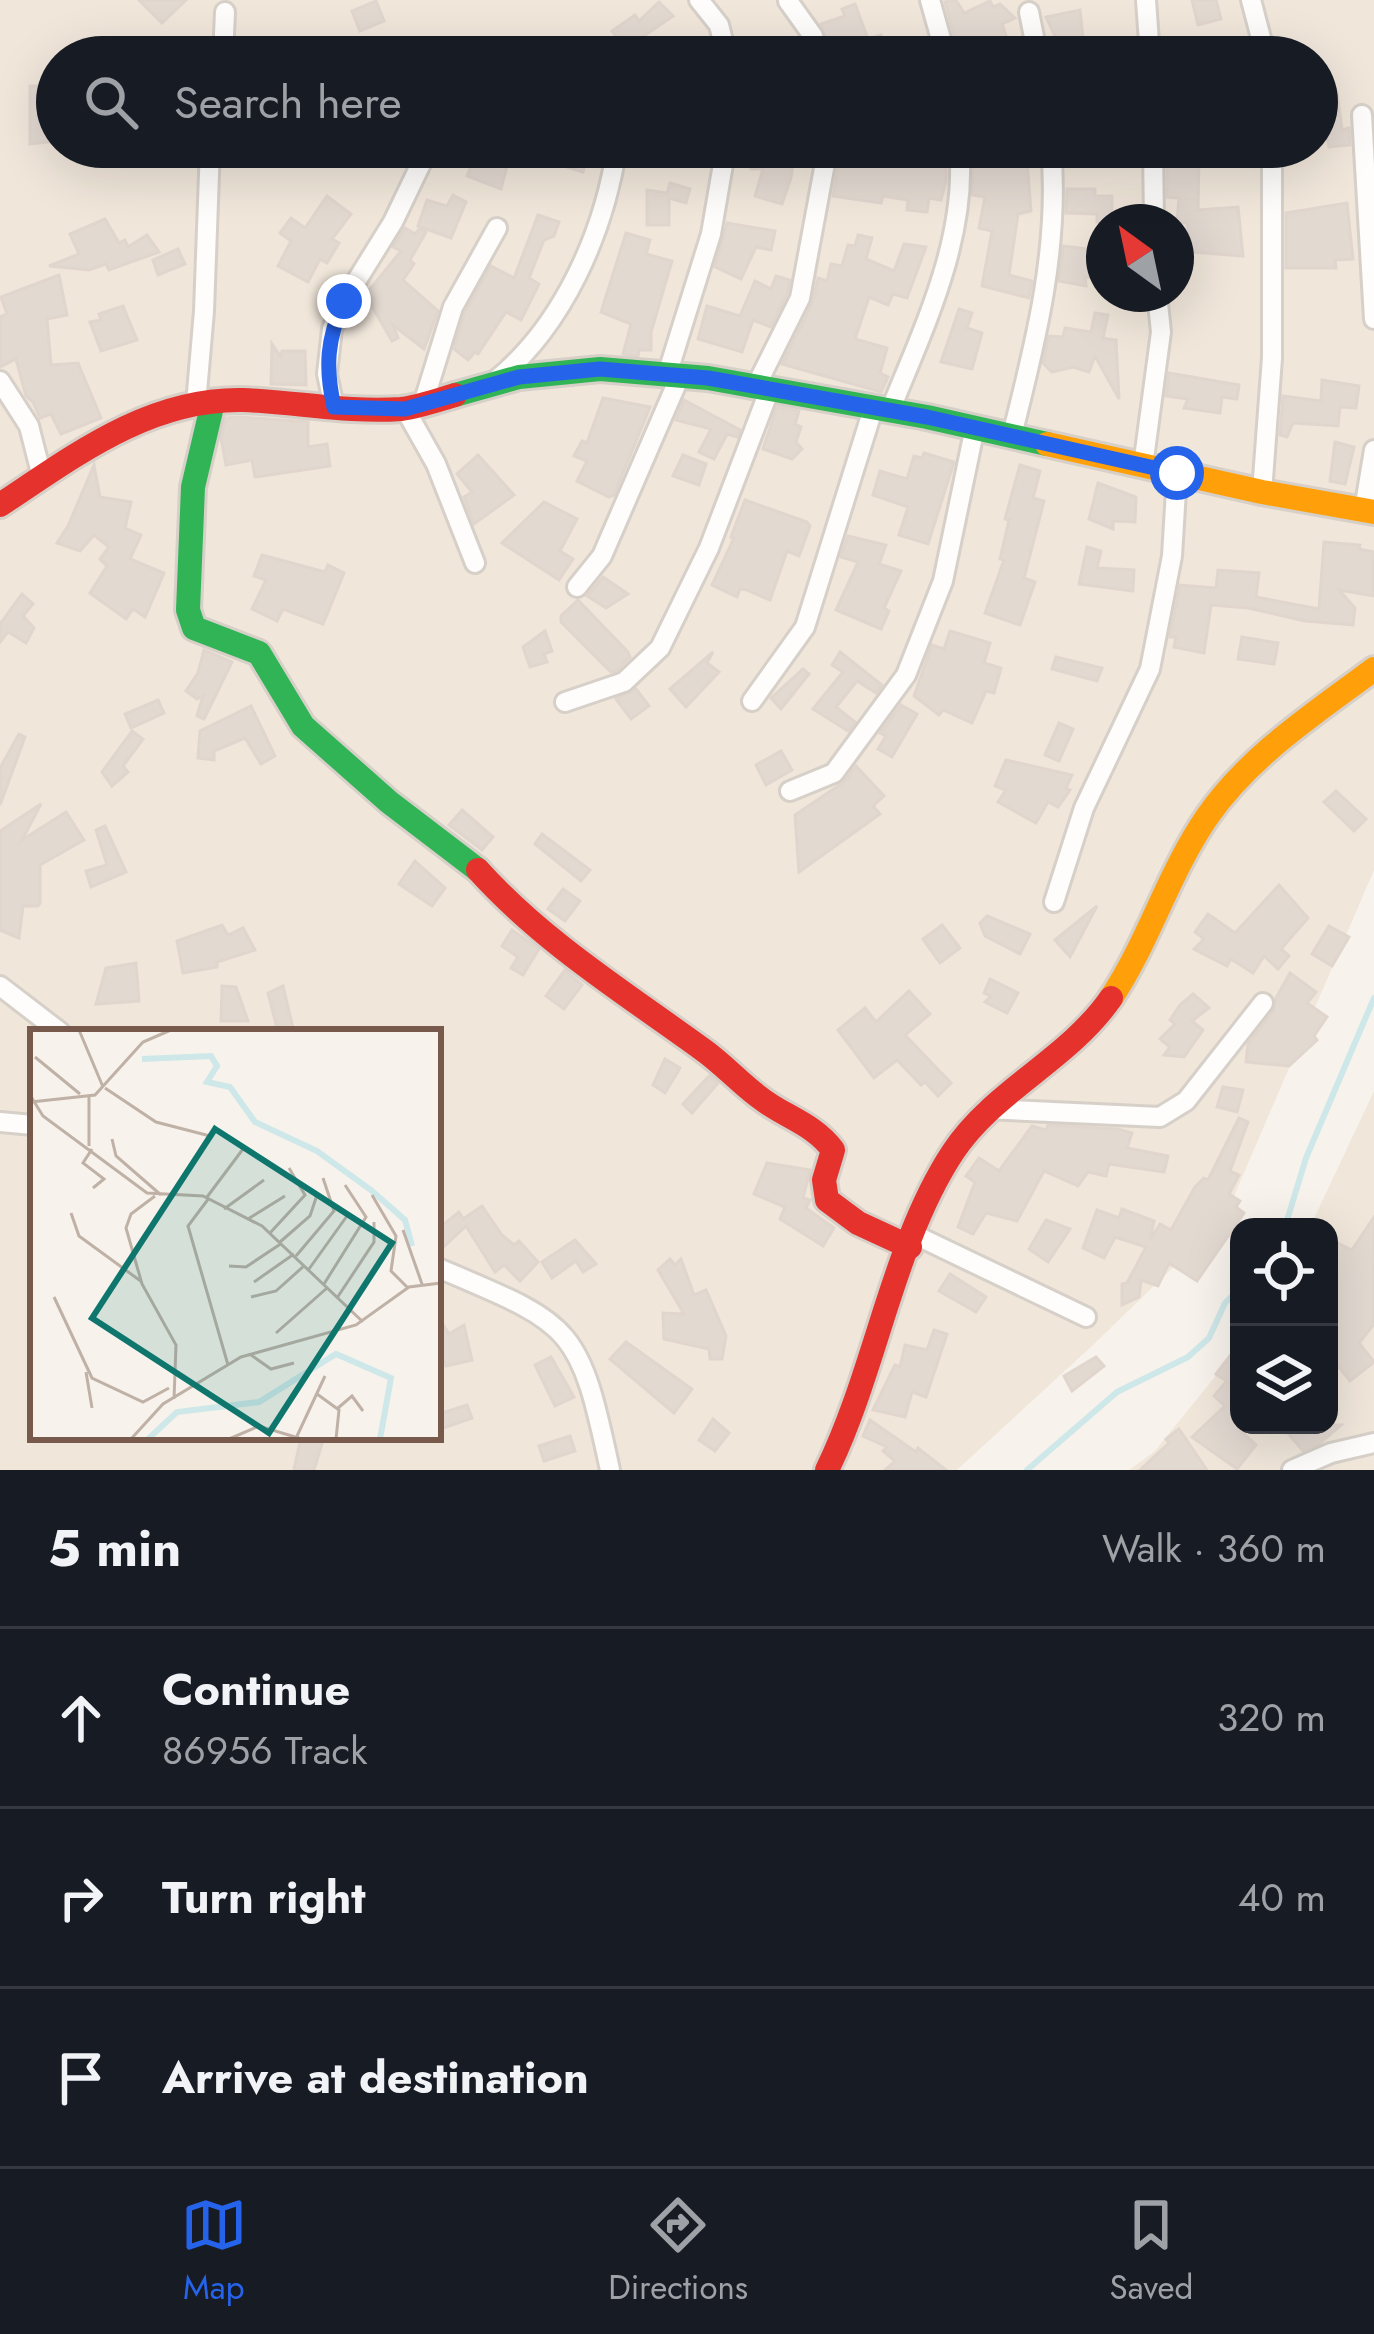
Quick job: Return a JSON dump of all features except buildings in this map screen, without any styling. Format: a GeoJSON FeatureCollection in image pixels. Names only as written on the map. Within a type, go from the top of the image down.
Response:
{"type":"FeatureCollection","features":[{"type":"Feature","properties":{"kind":"street"},"geometry":{"type":"LineString","coordinates":[[699,0],[722,36]]}},
{"type":"Feature","properties":{"kind":"street"},"geometry":{"type":"LineString","coordinates":[[929,0],[942,36]]}},
{"type":"Feature","properties":{"kind":"street"},"geometry":{"type":"LineString","coordinates":[[1146,0],[1149,36]]}},
{"type":"Feature","properties":{"kind":"street"},"geometry":{"type":"LineString","coordinates":[[1251,0],[1260,36]]}},
{"type":"Feature","properties":{"kind":"street"},"geometry":{"type":"LineString","coordinates":[[788,1],[814,36]]}},
{"type":"Feature","properties":{"kind":"street"},"geometry":{"type":"LineString","coordinates":[[224,36],[225,12]]}},
{"type":"Feature","properties":{"kind":"street"},"geometry":{"type":"LineString","coordinates":[[1029,12],[1034,36]]}},
{"type":"Feature","properties":{"kind":"street"},"geometry":{"type":"LineString","coordinates":[[1362,115],[1374,319]]}},
{"type":"Feature","properties":{"kind":"street"},"geometry":{"type":"LineString","coordinates":[[209,168],[204,403],[193,487],[188,610],[194,628],[259,653],[303,725],[389,802],[469,860],[504,899],[602,980],[707,1052],[763,1101],[820,1132],[833,1150],[824,1180],[827,1200],[858,1223],[912,1240],[1086,1317]]}},
{"type":"Feature","properties":{"kind":"street"},"geometry":{"type":"LineString","coordinates":[[334,407],[327,374],[332,329],[419,168]]}},
{"type":"Feature","properties":{"kind":"street"},"geometry":{"type":"LineString","coordinates":[[491,384],[522,359],[547,327],[595,233],[612,168]]}},
{"type":"Feature","properties":{"kind":"street"},"geometry":{"type":"LineString","coordinates":[[578,587],[602,556],[674,375],[711,235],[722,168]]}},
{"type":"Feature","properties":{"kind":"street"},"geometry":{"type":"LineString","coordinates":[[565,702],[624,682],[660,648],[709,548],[762,390],[800,298],[824,168]]}},
{"type":"Feature","properties":{"kind":"street"},"geometry":{"type":"LineString","coordinates":[[752,701],[805,627],[881,410],[932,309],[950,245],[957,168]]}},
{"type":"Feature","properties":{"kind":"street"},"geometry":{"type":"LineString","coordinates":[[1012,435],[1040,326],[1054,168]]}},
{"type":"Feature","properties":{"kind":"street"},"geometry":{"type":"LineString","coordinates":[[1153,168],[1154,204]]}},
{"type":"Feature","properties":{"kind":"street"},"geometry":{"type":"LineString","coordinates":[[1262,492],[1272,358],[1273,168]]}},
{"type":"Feature","properties":{"kind":"street"},"geometry":{"type":"LineString","coordinates":[[475,563],[414,406],[453,307],[497,228]]}},
{"type":"Feature","properties":{"kind":"street"},"geometry":{"type":"LineString","coordinates":[[1143,466],[1161,332],[1159,312]]}},
{"type":"Feature","properties":{"kind":"street"},"geometry":{"type":"LineString","coordinates":[[0,505],[101,438],[139,420],[204,403],[414,406],[561,370],[674,375],[881,410],[1369,511],[1374,451]]}},
{"type":"Feature","properties":{"kind":"street"},"geometry":{"type":"LineString","coordinates":[[0,381],[29,426],[42,477]]}},
{"type":"Feature","properties":{"kind":"street"},"geometry":{"type":"LineString","coordinates":[[790,791],[834,773],[905,675],[943,581],[975,427]]}},
{"type":"Feature","properties":{"kind":"street"},"geometry":{"type":"LineString","coordinates":[[1054,902],[1084,808],[1150,669],[1172,556],[1177,473]]}},
{"type":"Feature","properties":{"kind":"street"},"geometry":{"type":"LineString","coordinates":[[827,1470],[860,1406],[912,1240],[950,1156],[986,1109],[1079,1034],[1106,1004],[1184,856],[1234,782],[1263,751],[1374,669]]}},
{"type":"Feature","properties":{"kind":"street"},"geometry":{"type":"LineString","coordinates":[[0,986],[56,1029]]}},
{"type":"Feature","properties":{"kind":"street"},"geometry":{"type":"LineString","coordinates":[[986,1109],[1160,1117],[1186,1100],[1263,1003]]}},
{"type":"Feature","properties":{"kind":"street"},"geometry":{"type":"LineString","coordinates":[[0,1123],[30,1125]]}},
{"type":"Feature","properties":{"kind":"street"},"geometry":{"type":"LineString","coordinates":[[441,1269],[530,1307],[570,1340],[596,1404],[610,1470]]}},
{"type":"Feature","properties":{"kind":"street"},"geometry":{"type":"LineString","coordinates":[[1292,1470],[1319,1456],[1374,1443]]}},
{"type":"Feature","properties":{"kind":"shaded area"},"geometry":{"type":"Polygon","coordinates":[[[0,0],[1374,0],[1374,870],[1225,1217],[957,1470],[0,1470],[0,0]]]}},
{"type":"Feature","properties":{"kind":"shaded area"},"geometry":{"type":"Polygon","coordinates":[[[1374,1091],[1374,1470],[1129,1470],[1154,1452],[1230,1358],[1230,1434],[1338,1434],[1338,1218],[1314,1218],[1374,1091]]]}},
{"type":"Feature","properties":{"kind":"waterway"},"geometry":{"type":"LineString","coordinates":[[1288,1218],[1306,1158],[1374,998]]}},
{"type":"Feature","properties":{"kind":"waterway"},"geometry":{"type":"LineString","coordinates":[[1027,1470],[1117,1392],[1188,1357],[1209,1338],[1230,1298]]}},
{"type":"Feature","properties":{"kind":"traffic: fast"},"geometry":{"type":"LineString","coordinates":[[455,395],[519,377],[600,369],[708,378],[1047,444]]}},
{"type":"Feature","properties":{"kind":"traffic: fast"},"geometry":{"type":"LineString","coordinates":[[213,402],[193,487],[188,610],[194,628],[259,653],[303,726],[389,802],[478,870]]}},
{"type":"Feature","properties":{"kind":"traffic: slow"},"geometry":{"type":"LineString","coordinates":[[1047,444],[1374,512]]}},
{"type":"Feature","properties":{"kind":"traffic: slow"},"geometry":{"type":"LineString","coordinates":[[1111,998],[1193,839],[1224,795],[1284,737],[1374,669]]}},
{"type":"Feature","properties":{"kind":"traffic: jam"},"geometry":{"type":"LineString","coordinates":[[0,505],[114,433],[176,409],[243,400],[401,409],[455,395]]}},
{"type":"Feature","properties":{"kind":"traffic: jam"},"geometry":{"type":"LineString","coordinates":[[478,870],[557,944],[709,1054],[759,1097],[817,1133],[833,1150],[824,1180],[827,1200],[858,1223],[910,1247]]}},
{"type":"Feature","properties":{"kind":"traffic: jam"},"geometry":{"type":"LineString","coordinates":[[827,1470],[915,1226],[953,1152],[989,1110],[1074,1040],[1111,998]]}},
{"type":"Feature","properties":{"kind":"route"},"geometry":{"type":"LineString","coordinates":[[344,301],[327,351],[334,407],[405,409],[519,377],[600,369],[708,378],[836,400],[1177,473]]}}]}
